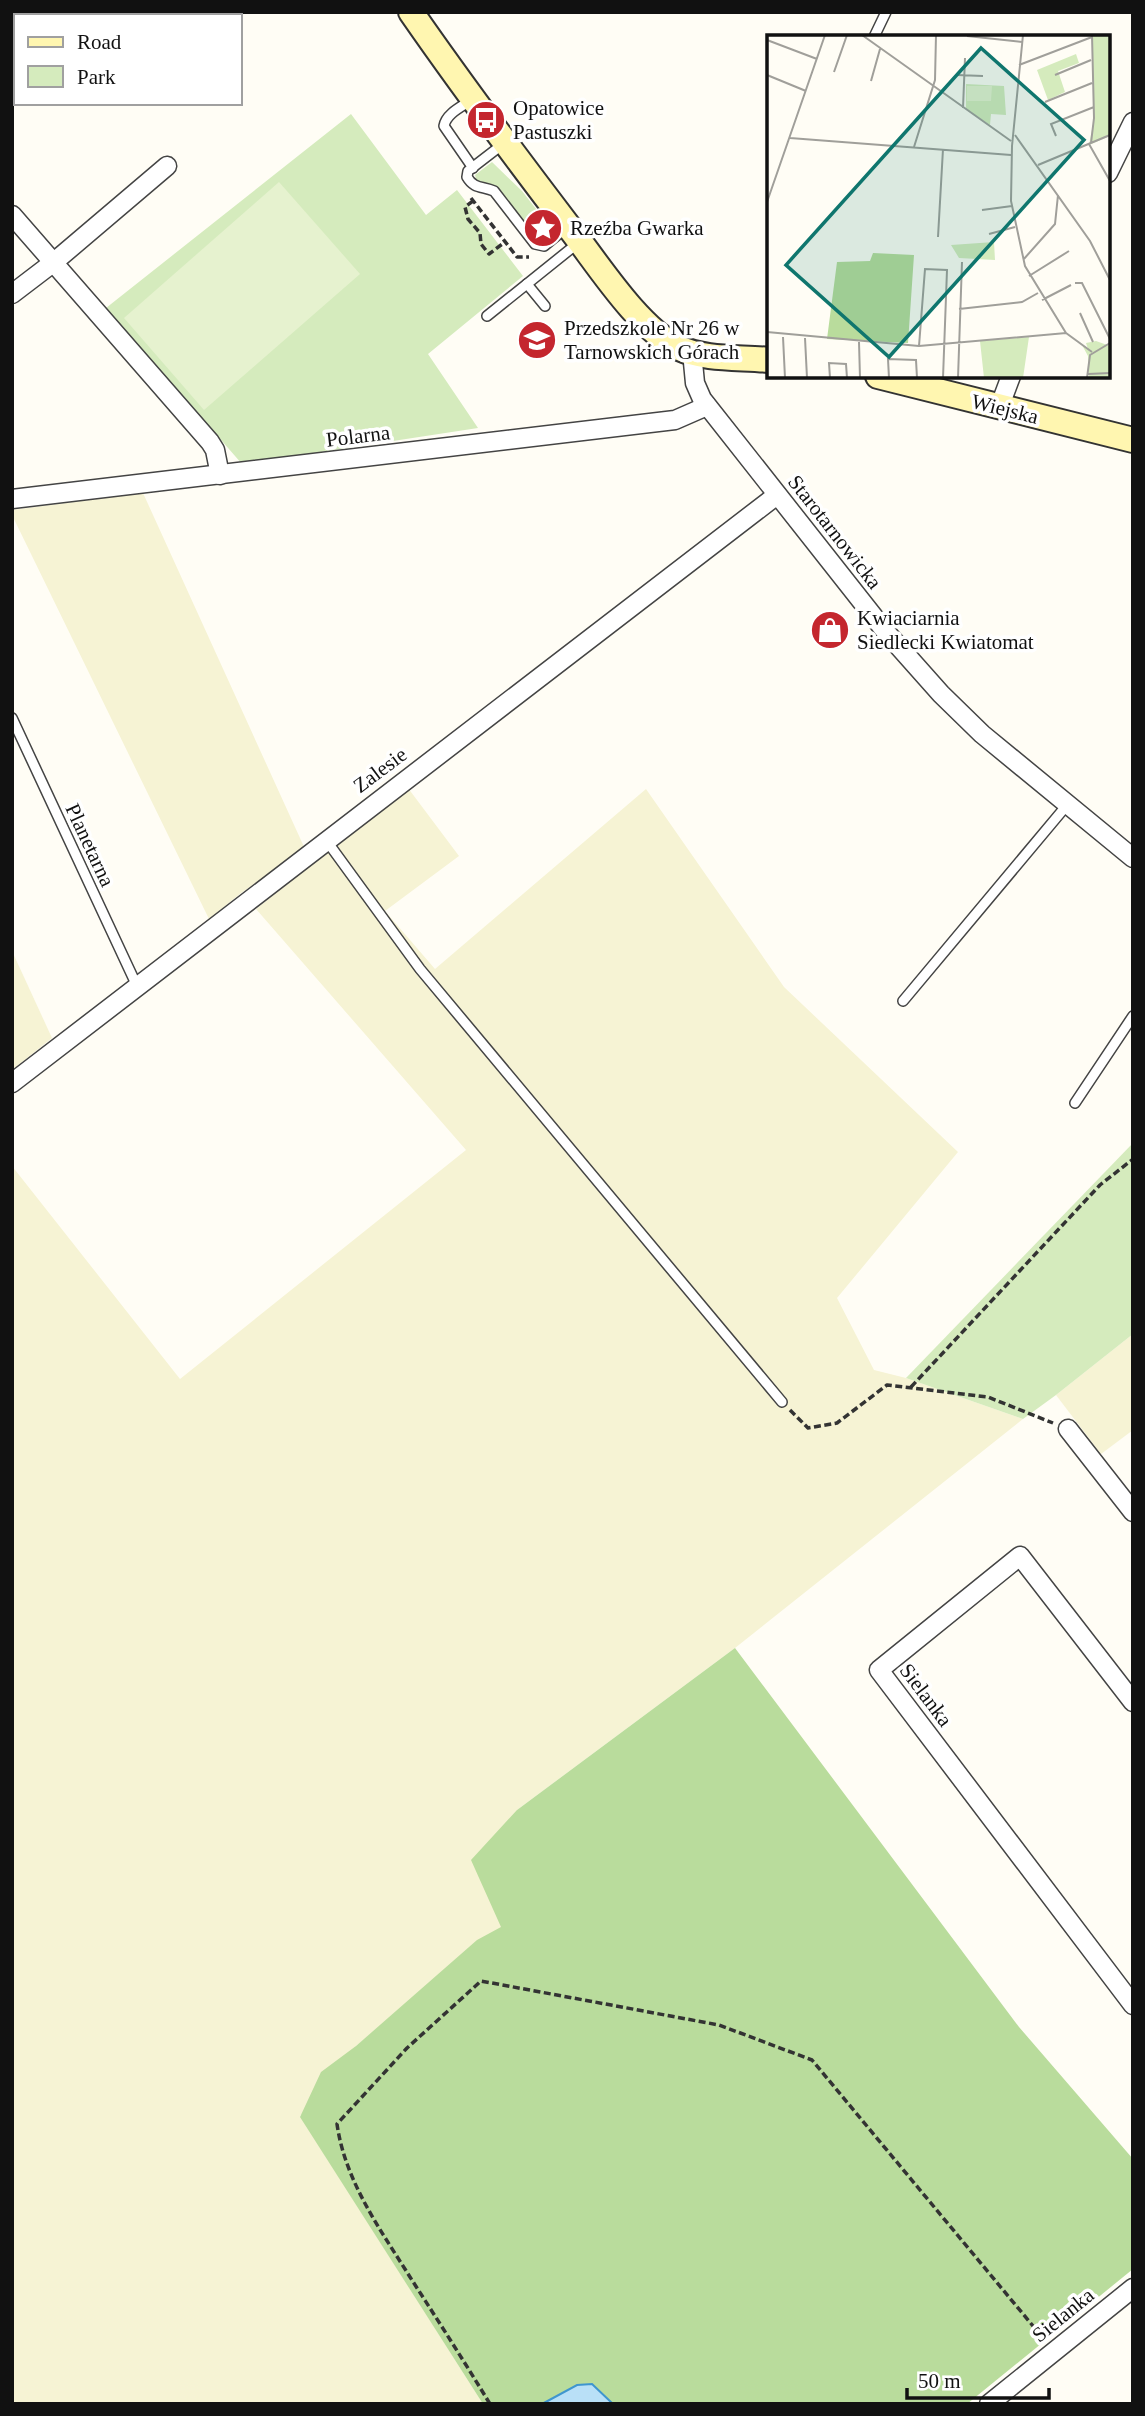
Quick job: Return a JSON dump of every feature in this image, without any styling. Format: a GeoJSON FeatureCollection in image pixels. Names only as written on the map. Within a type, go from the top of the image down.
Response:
{"type":"FeatureCollection","features":[{"type":"Feature","properties":{"kind":"street"},"geometry":{"type":"LineString","coordinates":[[411,12],[504,143],[647,324],[668,341],[692,352],[767,360]]}},
{"type":"Feature","properties":{"kind":"street"},"geometry":{"type":"LineString","coordinates":[[1110,169],[1133,122]]}},
{"type":"Feature","properties":{"kind":"street"},"geometry":{"type":"LineString","coordinates":[[12,294],[167,166]]}},
{"type":"Feature","properties":{"kind":"street"},"geometry":{"type":"LineString","coordinates":[[12,215],[210,442],[215,450],[220,475]]}},
{"type":"Feature","properties":{"kind":"street","name":"Starotarnowicka"},"geometry":{"type":"LineString","coordinates":[[692,352],[695,383],[707,406],[885,631],[941,694],[982,734],[1133,858]]}},
{"type":"Feature","properties":{"kind":"street","name":"Wiejska"},"geometry":{"type":"LineString","coordinates":[[886,378],[1133,440]]}},
{"type":"Feature","properties":{"kind":"street"},"geometry":{"type":"LineString","coordinates":[[999,408],[1011,378]]}},
{"type":"Feature","properties":{"kind":"street","name":"Polarna"},"geometry":{"type":"LineString","coordinates":[[12,499],[675,420],[707,406]]}},
{"type":"Feature","properties":{"kind":"street","name":"Zalesie"},"geometry":{"type":"LineString","coordinates":[[12,1083],[777,495]]}},
{"type":"Feature","properties":{"kind":"street"},"geometry":{"type":"LineString","coordinates":[[1068,1429],[1133,1512]]}},
{"type":"Feature","properties":{"kind":"street","name":"Sielanka"},"geometry":{"type":"LineString","coordinates":[[1133,1702],[1020,1556],[879,1670],[1133,2005]]}},
{"type":"Feature","properties":{"kind":"street","name":"Sielanka"},"geometry":{"type":"LineString","coordinates":[[989,2404],[1133,2288]]}},
{"type":"Feature","properties":{"kind":"lane"},"geometry":{"type":"LineString","coordinates":[[875,35],[886,12]]}},
{"type":"Feature","properties":{"kind":"lane"},"geometry":{"type":"LineString","coordinates":[[472,100],[454,112],[444,126],[472,168]]}},
{"type":"Feature","properties":{"kind":"lane"},"geometry":{"type":"LineString","coordinates":[[504,143],[472,168],[467,177],[470,183],[475,187],[494,191],[535,244],[544,246],[574,233]]}},
{"type":"Feature","properties":{"kind":"lane"},"geometry":{"type":"LineString","coordinates":[[487,316],[527,284],[574,233]]}},
{"type":"Feature","properties":{"kind":"lane"},"geometry":{"type":"LineString","coordinates":[[527,284],[545,306]]}},
{"type":"Feature","properties":{"kind":"lane","name":"Planetarna"},"geometry":{"type":"LineString","coordinates":[[12,718],[137,986]]}},
{"type":"Feature","properties":{"kind":"lane"},"geometry":{"type":"LineString","coordinates":[[903,1000],[1067,805]]}},
{"type":"Feature","properties":{"kind":"lane"},"geometry":{"type":"LineString","coordinates":[[326,840],[420,969],[782,1402]]}},
{"type":"Feature","properties":{"kind":"lane"},"geometry":{"type":"LineString","coordinates":[[1075,1104],[1133,1016]]}},
{"type":"Feature","properties":{"kind":"path"},"geometry":{"type":"LineString","coordinates":[[473,201],[465,207],[468,219],[480,233],[481,244],[489,254],[505,242]]}},
{"type":"Feature","properties":{"kind":"path"},"geometry":{"type":"LineString","coordinates":[[911,1387],[1100,1185],[1133,1159]]}},
{"type":"Feature","properties":{"kind":"path"},"geometry":{"type":"LineString","coordinates":[[782,1402],[808,1428],[837,1423],[887,1385],[911,1387],[988,1396],[1068,1429]]}},
{"type":"Feature","properties":{"kind":"path"},"geometry":{"type":"LineString","coordinates":[[490,2404],[374,2219],[355,2183],[339,2139],[337,2124],[407,2048],[481,1981],[719,2025],[812,2060],[1055,2352]]}},
{"type":"Feature","properties":{"kind":"shaded area"},"geometry":{"type":"Polygon","coordinates":[[[12,12],[121,12],[14,14],[12,92],[12,12]]]}},
{"type":"Feature","properties":{"kind":"shaded area"},"geometry":{"type":"Polygon","coordinates":[[[143,493],[305,849],[241,893],[209,919],[12,515],[12,510],[143,493]]]}},
{"type":"Feature","properties":{"kind":"shaded area"},"geometry":{"type":"Polygon","coordinates":[[[408,788],[459,856],[385,911],[435,969],[646,789],[784,987],[958,1152],[837,1298],[874,1370],[906,1378],[1023,1419],[735,1648],[517,1810],[502,1927],[356,2046],[300,2116],[483,2404],[12,2404],[12,1166],[180,1379],[466,1150],[256,909],[408,788]]]}},
{"type":"Feature","properties":{"kind":"shaded area"},"geometry":{"type":"Polygon","coordinates":[[[12,951],[52,1038],[12,1070],[12,951]]]}},
{"type":"Feature","properties":{"kind":"shaded area"},"geometry":{"type":"Polygon","coordinates":[[[1133,1334],[1133,1430],[1101,1454],[1056,1395],[1133,1334]]]}},
{"type":"Feature","properties":{"kind":"green space"},"geometry":{"type":"Polygon","coordinates":[[[351,114],[426,215],[457,190],[523,276],[428,354],[478,428],[242,464],[106,308],[351,114]]]}},
{"type":"Feature","properties":{"kind":"green space"},"geometry":{"type":"Polygon","coordinates":[[[492,162],[522,191],[554,232],[545,237],[535,236],[497,186],[477,182],[475,175],[492,162]]]}},
{"type":"Feature","properties":{"kind":"green space"},"geometry":{"type":"Polygon","coordinates":[[[279,182],[360,274],[204,410],[124,318],[279,182]]]}},
{"type":"Feature","properties":{"kind":"green space"},"geometry":{"type":"Polygon","coordinates":[[[1133,1143],[1133,1334],[1023,1419],[906,1378],[1133,1143]]]}},
{"type":"Feature","properties":{"kind":"green space"},"geometry":{"type":"Polygon","coordinates":[[[735,1648],[1019,2027],[1133,2159],[1133,2269],[967,2404],[613,2404],[592,2384],[577,2385],[542,2404],[483,2404],[300,2117],[321,2072],[356,2046],[477,1940],[501,1927],[471,1860],[517,1810],[735,1648]]]}},
{"type":"Feature","properties":{"kind":"water"},"geometry":{"type":"Polygon","coordinates":[[[592,2384],[613,2404],[542,2404],[577,2385],[592,2384]]]}},
{"type":"Feature","properties":{"kind":"place","name":"Opatowice Pastuszki"},"geometry":{"type":"Point","coordinates":[486,120]}},
{"type":"Feature","properties":{"kind":"place","name":"Rzeźba Gwarka"},"geometry":{"type":"Point","coordinates":[543,228]}},
{"type":"Feature","properties":{"kind":"place","name":"Przedszkole Nr 26 w Tarnowskich Górach"},"geometry":{"type":"Point","coordinates":[537,340]}},
{"type":"Feature","properties":{"kind":"place","name":"Kwiaciarnia Siedlecki Kwiatomat"},"geometry":{"type":"Point","coordinates":[830,630]}}]}
